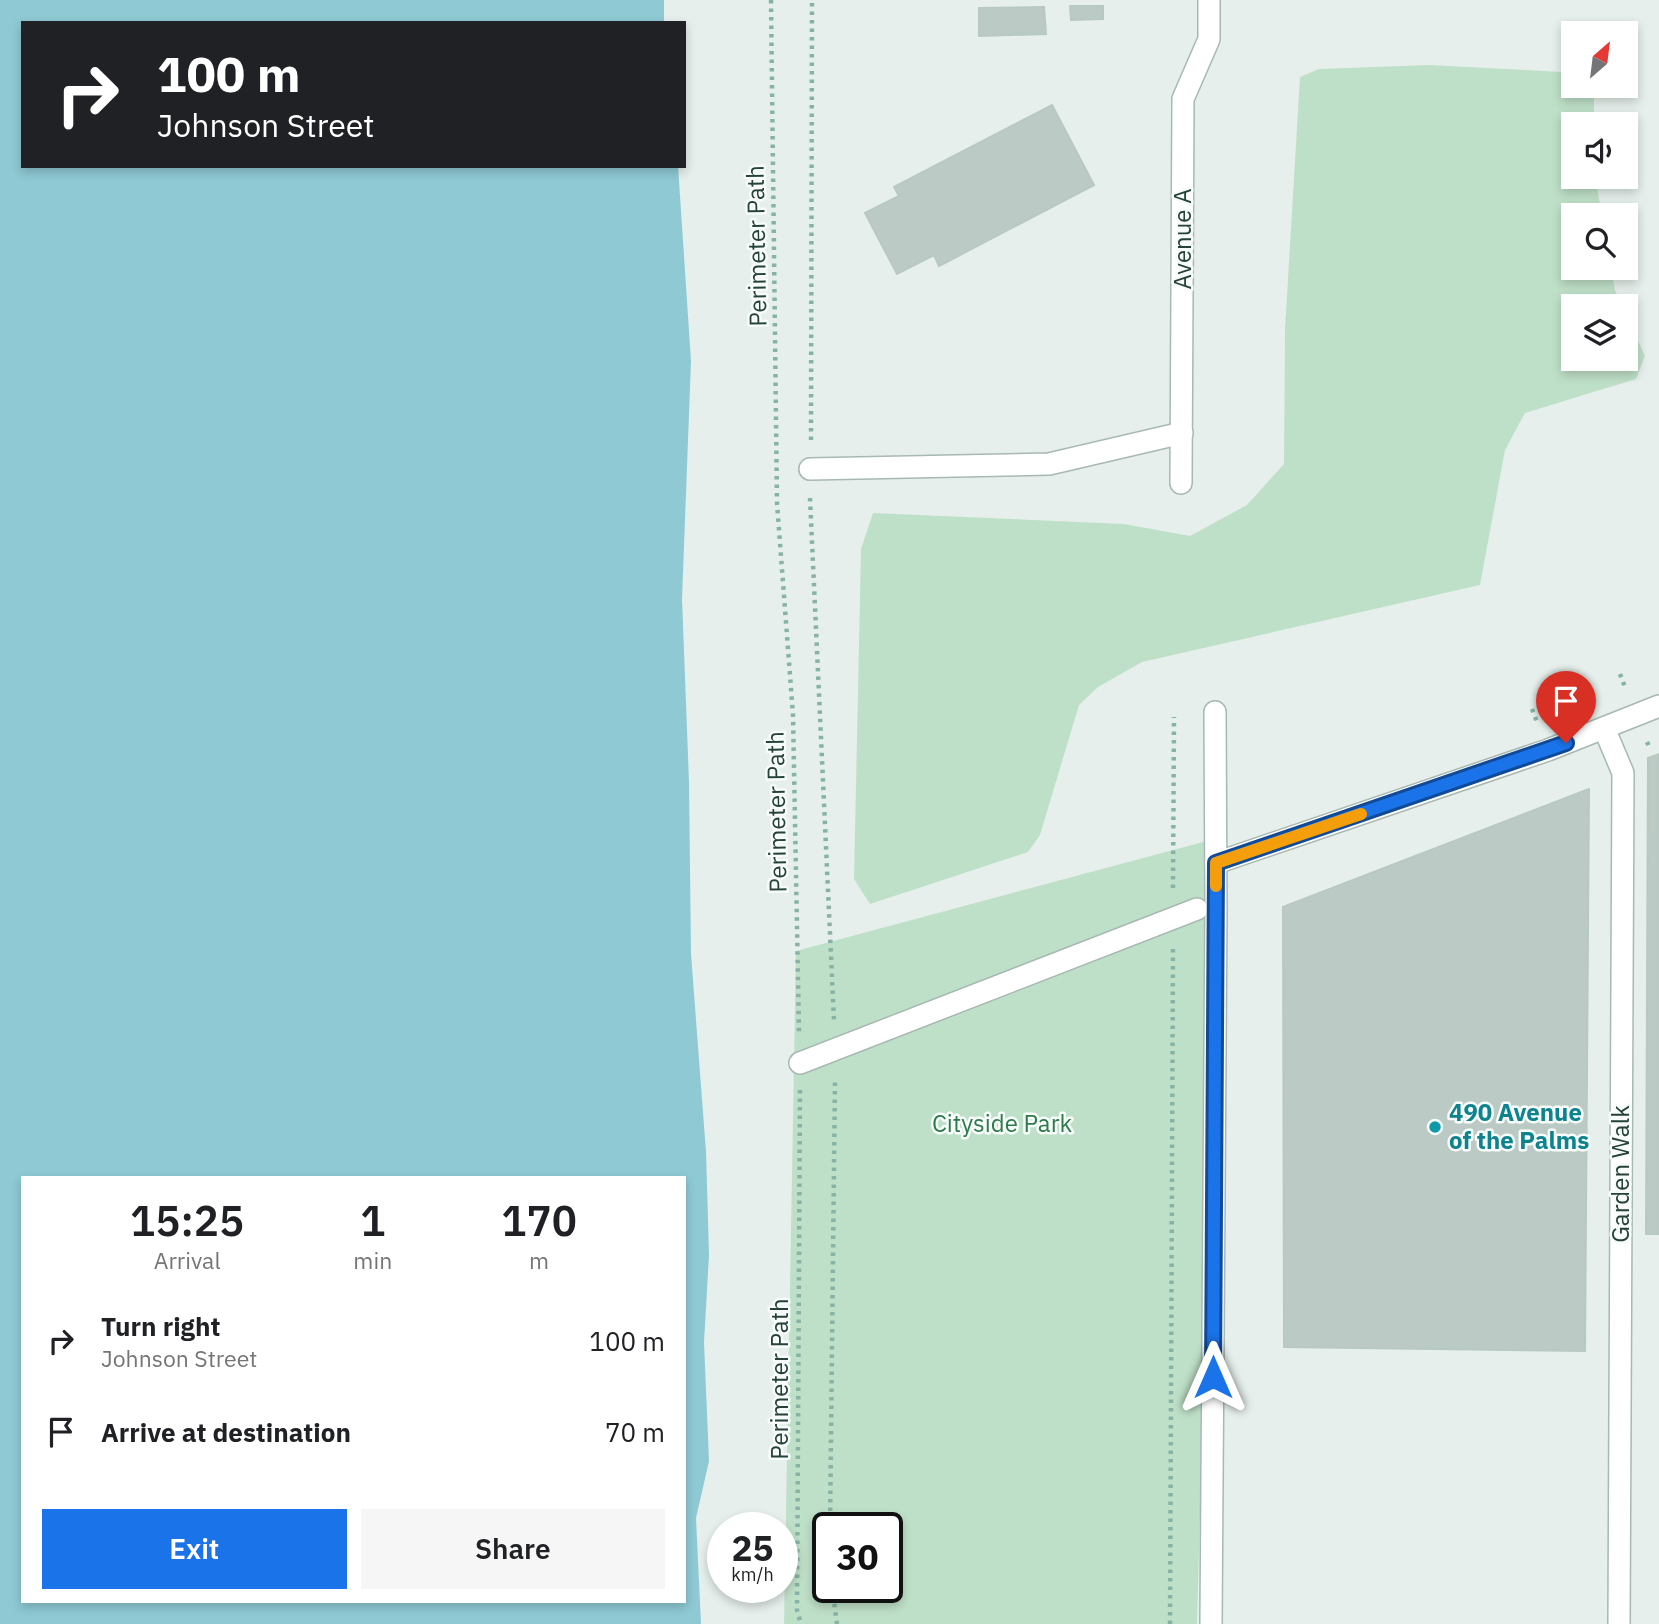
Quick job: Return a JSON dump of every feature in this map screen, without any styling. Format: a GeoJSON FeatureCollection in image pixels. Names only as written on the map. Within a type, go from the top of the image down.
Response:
{"type":"FeatureCollection","features":[{"type":"Feature","properties":{"kind":"street","name":"Avenue A"},"geometry":{"type":"LineString","coordinates":[[1181,483],[1183,99],[1209,38],[1209,0]]}},
{"type":"Feature","properties":{"kind":"street"},"geometry":{"type":"LineString","coordinates":[[810,469],[1049,464],[1182,433]]}},
{"type":"Feature","properties":{"kind":"street"},"geometry":{"type":"LineString","coordinates":[[1216,863],[1522,759],[1659,706]]}},
{"type":"Feature","properties":{"kind":"street"},"geometry":{"type":"LineString","coordinates":[[1211,1624],[1215,712]]}},
{"type":"Feature","properties":{"kind":"street","name":"Garden Walk"},"geometry":{"type":"LineString","coordinates":[[1604,728],[1623,773],[1619,1624]]}},
{"type":"Feature","properties":{"kind":"street"},"geometry":{"type":"LineString","coordinates":[[800,1063],[1197,909]]}},
{"type":"Feature","properties":{"kind":"path","name":"Perimeter Path"},"geometry":{"type":"LineString","coordinates":[[771,0],[777,503],[793,715],[800,1063],[797,1610],[801,1624]]}},
{"type":"Feature","properties":{"kind":"path"},"geometry":{"type":"LineString","coordinates":[[812,0],[810,469],[835,1050],[830,1512]]}},
{"type":"Feature","properties":{"kind":"path"},"geometry":{"type":"LineString","coordinates":[[1620,674],[1625,687]]}},
{"type":"Feature","properties":{"kind":"path"},"geometry":{"type":"LineString","coordinates":[[1532,709],[1537,722]]}},
{"type":"Feature","properties":{"kind":"path"},"geometry":{"type":"LineString","coordinates":[[1170,1624],[1174,717]]}},
{"type":"Feature","properties":{"kind":"path"},"geometry":{"type":"LineString","coordinates":[[1647,742],[1650,749]]}},
{"type":"Feature","properties":{"kind":"path"},"geometry":{"type":"LineString","coordinates":[[834,1603],[837,1624]]}},
{"type":"Feature","properties":{"kind":"green space"},"geometry":{"type":"Polygon","coordinates":[[[1429,65],[1561,72],[1561,98],[1594,98],[1594,112],[1561,112],[1561,189],[1597,189],[1600,203],[1561,203],[1561,280],[1613,280],[1617,294],[1561,294],[1561,371],[1638,371],[1638,341],[1645,356],[1636,379],[1525,413],[1505,450],[1480,585],[1142,662],[1098,687],[1079,705],[1040,835],[1028,852],[870,904],[854,879],[861,549],[873,513],[1124,524],[1190,536],[1247,505],[1284,464],[1285,329],[1300,77],[1319,69],[1429,65]]]}},
{"type":"Feature","properties":{"kind":"green space","name":"Cityside Park"},"geometry":{"type":"Polygon","coordinates":[[[1218,838],[1197,1624],[784,1624],[784,1603],[798,1603],[798,1512],[786,1512],[796,951],[1218,838]]]}},
{"type":"Feature","properties":{"kind":"water"},"geometry":{"type":"Polygon","coordinates":[[[0,0],[715,0],[723,1512],[707,1512],[707,1603],[730,1603],[739,1624],[0,1624],[0,0]]]}},
{"type":"Feature","properties":{"kind":"pier"},"geometry":{"type":"Polygon","coordinates":[[[664,0],[718,0],[729,254],[742,1512],[707,1512],[707,1603],[742,1603],[743,1624],[701,1624],[696,1518],[709,1461],[704,1342],[709,1255],[706,1152],[691,954],[689,782],[682,599],[691,361],[678,168],[686,168],[686,21],[664,21],[664,0]]]}},
{"type":"Feature","properties":{"kind":"building"},"geometry":{"type":"Polygon","coordinates":[[[1070,6],[1103,6],[1103,19],[1071,20],[1070,6]]]}},
{"type":"Feature","properties":{"kind":"building"},"geometry":{"type":"Polygon","coordinates":[[[1044,7],[1046,34],[979,36],[979,8],[1044,7]]]}},
{"type":"Feature","properties":{"kind":"building"},"geometry":{"type":"Polygon","coordinates":[[[1052,105],[1094,185],[939,266],[934,255],[897,274],[865,213],[899,196],[894,187],[1052,105]]]}},
{"type":"Feature","properties":{"kind":"building"},"geometry":{"type":"Polygon","coordinates":[[[1659,754],[1659,1234],[1646,1234],[1648,758],[1659,754]]]}},
{"type":"Feature","properties":{"kind":"building","name":"490 Avenue of the Palms"},"geometry":{"type":"Polygon","coordinates":[[[1589,789],[1585,1351],[1284,1347],[1283,907],[1589,789]]]}},
{"type":"Feature","properties":{"kind":"slow traffic"},"geometry":{"type":"LineString","coordinates":[[1216,886],[1216,863],[1361,814]]}},
{"type":"Feature","properties":{"kind":"place","name":"490 Avenue of the Palms"},"geometry":{"type":"Point","coordinates":[1435,1127]}},
{"type":"Feature","properties":{"kind":"route"},"geometry":{"type":"LineString","coordinates":[[1213,1377],[1216,863],[1566,743]]}}]}
